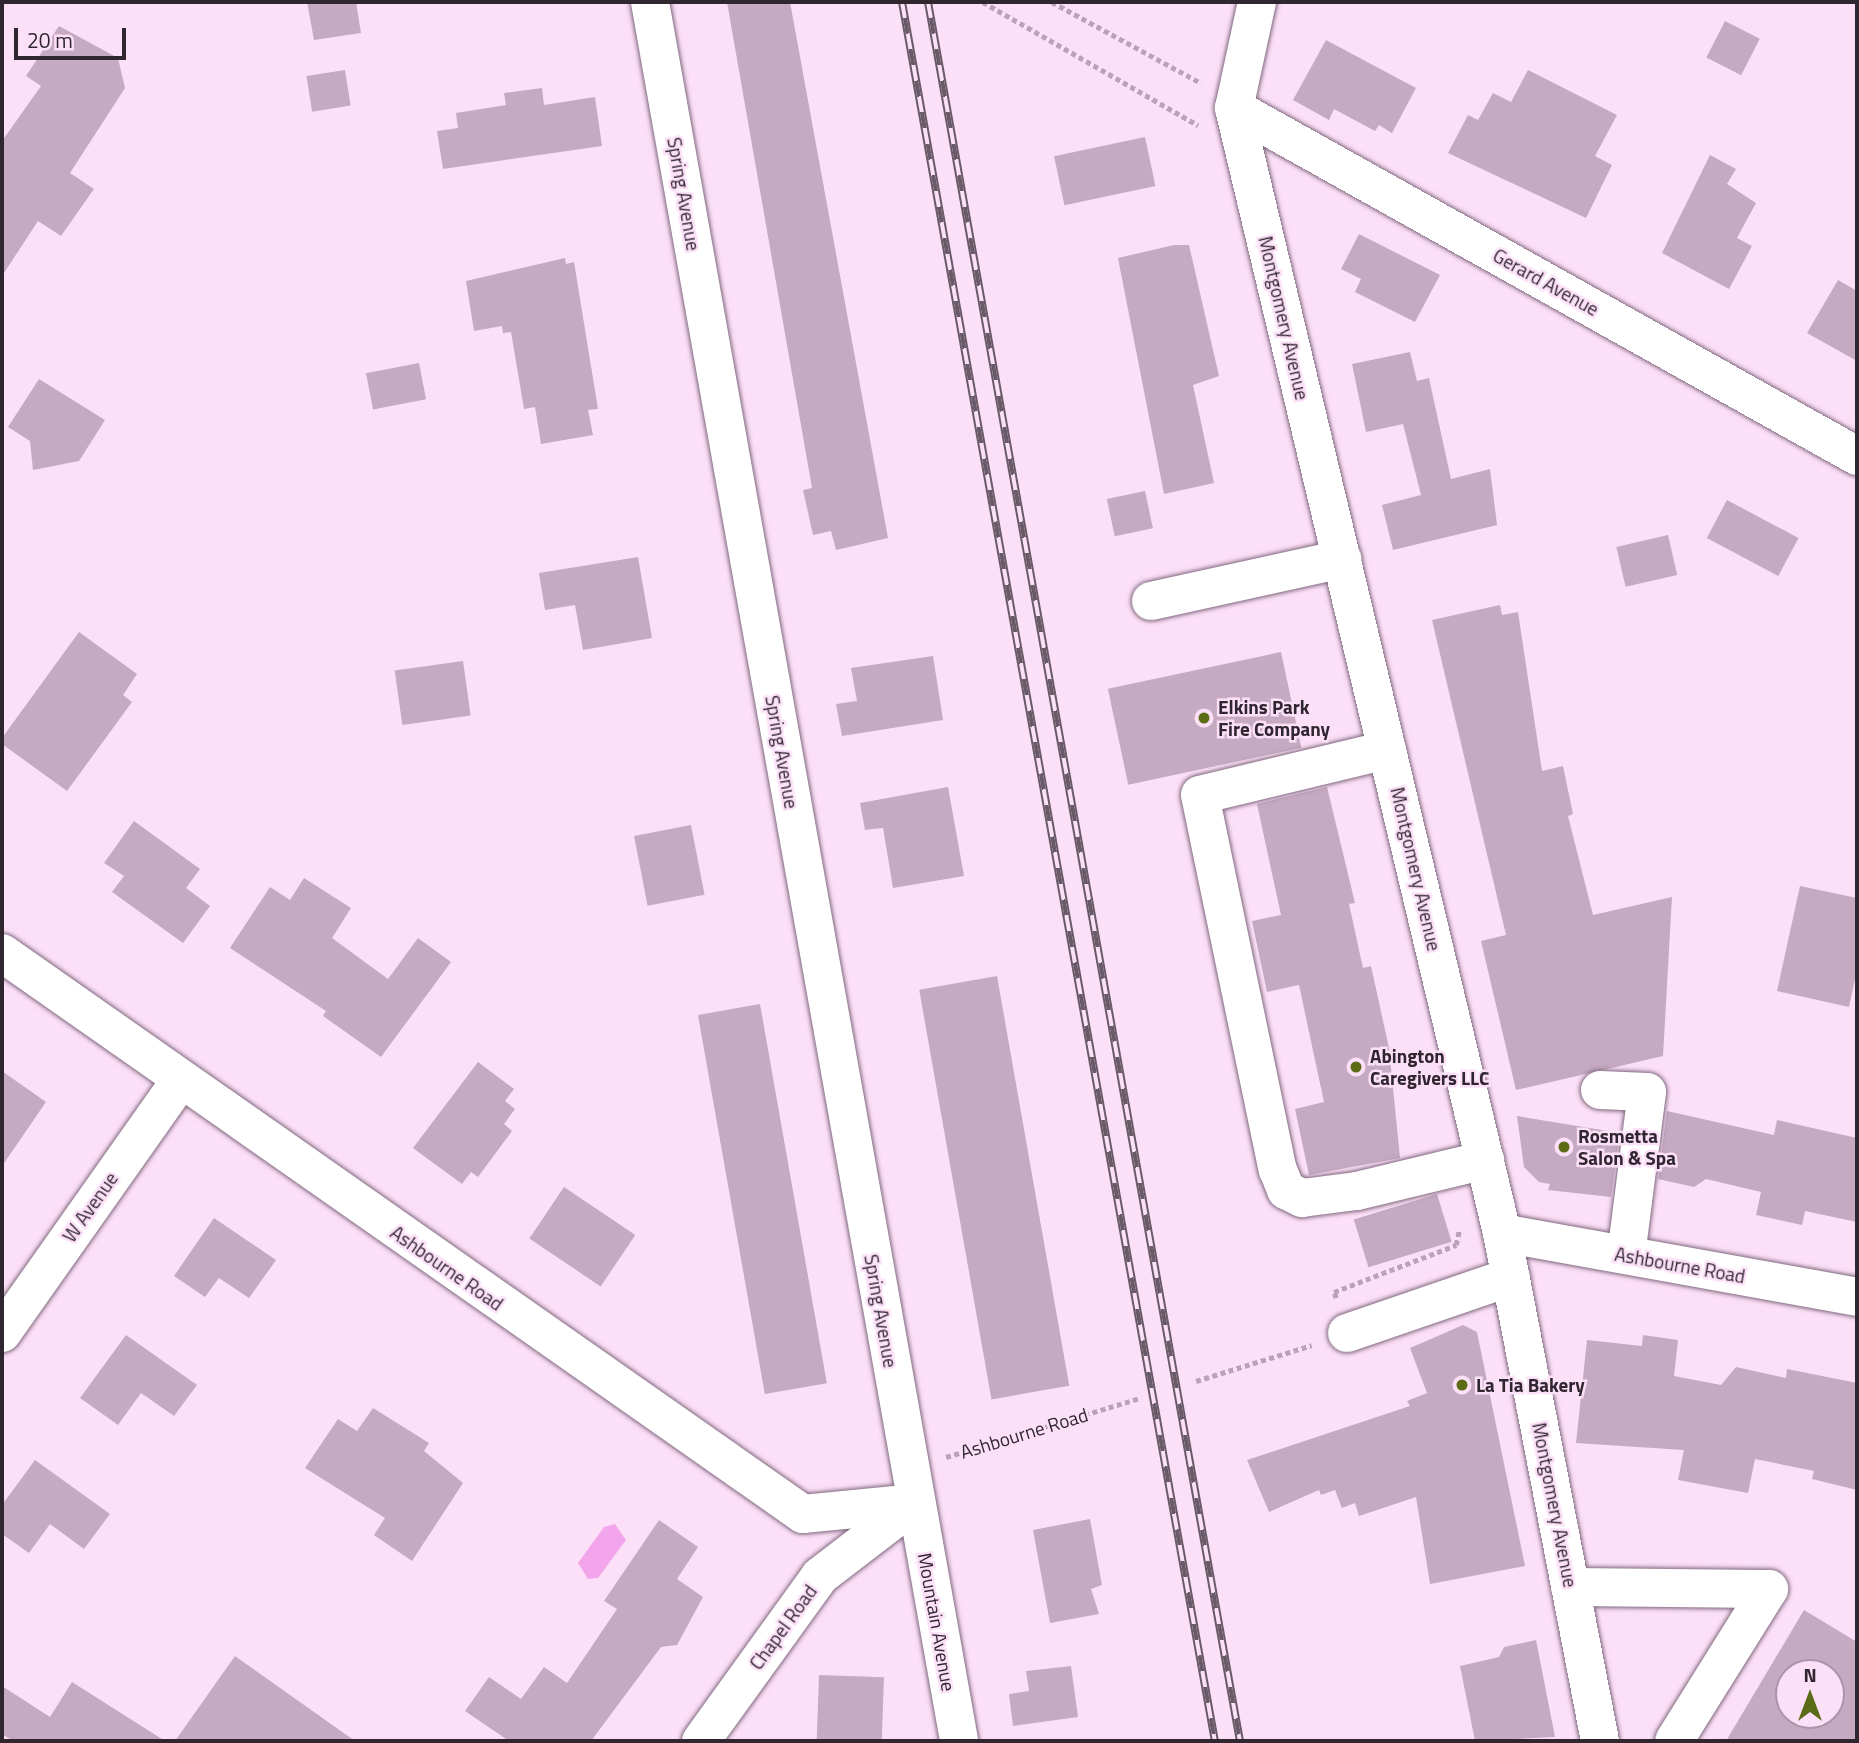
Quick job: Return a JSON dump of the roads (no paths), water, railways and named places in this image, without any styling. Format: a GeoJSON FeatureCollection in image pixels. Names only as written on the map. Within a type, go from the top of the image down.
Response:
{"type":"FeatureCollection","features":[{"type":"Feature","properties":{"kind":"street","name":"Spring Avenue"},"geometry":{"type":"LineString","coordinates":[[650,2],[912,1486]]}},
{"type":"Feature","properties":{"kind":"street","name":"Montgomery Avenue"},"geometry":{"type":"LineString","coordinates":[[1257,2],[1218,105],[1342,559],[1485,1160],[1511,1277],[1600,1741]]}},
{"type":"Feature","properties":{"kind":"street","name":"Gerard Avenue"},"geometry":{"type":"LineString","coordinates":[[1218,105],[1857,456]]}},
{"type":"Feature","properties":{"kind":"street"},"geometry":{"type":"LineString","coordinates":[[1151,601],[1342,559]]}},
{"type":"Feature","properties":{"kind":"street"},"geometry":{"type":"LineString","coordinates":[[1387,750],[1200,794],[1286,1190],[1302,1198],[1357,1191],[1485,1160]]}},
{"type":"Feature","properties":{"kind":"street","name":"Ashbourne Road"},"geometry":{"type":"LineString","coordinates":[[2,953],[179,1082],[803,1514],[912,1486]]}},
{"type":"Feature","properties":{"kind":"street","name":"W Avenue"},"geometry":{"type":"LineString","coordinates":[[2,1332],[179,1082]]}},
{"type":"Feature","properties":{"kind":"street"},"geometry":{"type":"LineString","coordinates":[[1600,1090],[1647,1092],[1626,1255]]}},
{"type":"Feature","properties":{"kind":"street","name":"Ashbourne Road"},"geometry":{"type":"LineString","coordinates":[[1502,1233],[1857,1297]]}},
{"type":"Feature","properties":{"kind":"street"},"geometry":{"type":"LineString","coordinates":[[1348,1333],[1511,1277]]}},
{"type":"Feature","properties":{"kind":"street","name":"Chapel Road"},"geometry":{"type":"LineString","coordinates":[[701,1741],[820,1576],[912,1486]]}},
{"type":"Feature","properties":{"kind":"street","name":"Mountain Avenue"},"geometry":{"type":"LineString","coordinates":[[912,1486],[959,1741]]}},
{"type":"Feature","properties":{"kind":"street"},"geometry":{"type":"LineString","coordinates":[[1570,1587],[1769,1589],[1674,1741]]}},
{"type":"Feature","properties":{"kind":"railway"},"geometry":{"type":"LineString","coordinates":[[902,2],[1215,1741]]}},
{"type":"Feature","properties":{"kind":"railway"},"geometry":{"type":"LineString","coordinates":[[928,2],[1240,1741]]}},
{"type":"Feature","properties":{"kind":"place","name":"Elkins Park Fire Company"},"geometry":{"type":"Point","coordinates":[1204,718]}},
{"type":"Feature","properties":{"kind":"place","name":"Abington Caregivers LLC"},"geometry":{"type":"Point","coordinates":[1356,1067]}},
{"type":"Feature","properties":{"kind":"place","name":"Rosmetta Salon & Spa"},"geometry":{"type":"Point","coordinates":[1564,1147]}},
{"type":"Feature","properties":{"kind":"place","name":"La Tia Bakery"},"geometry":{"type":"Point","coordinates":[1462,1385]}}]}
